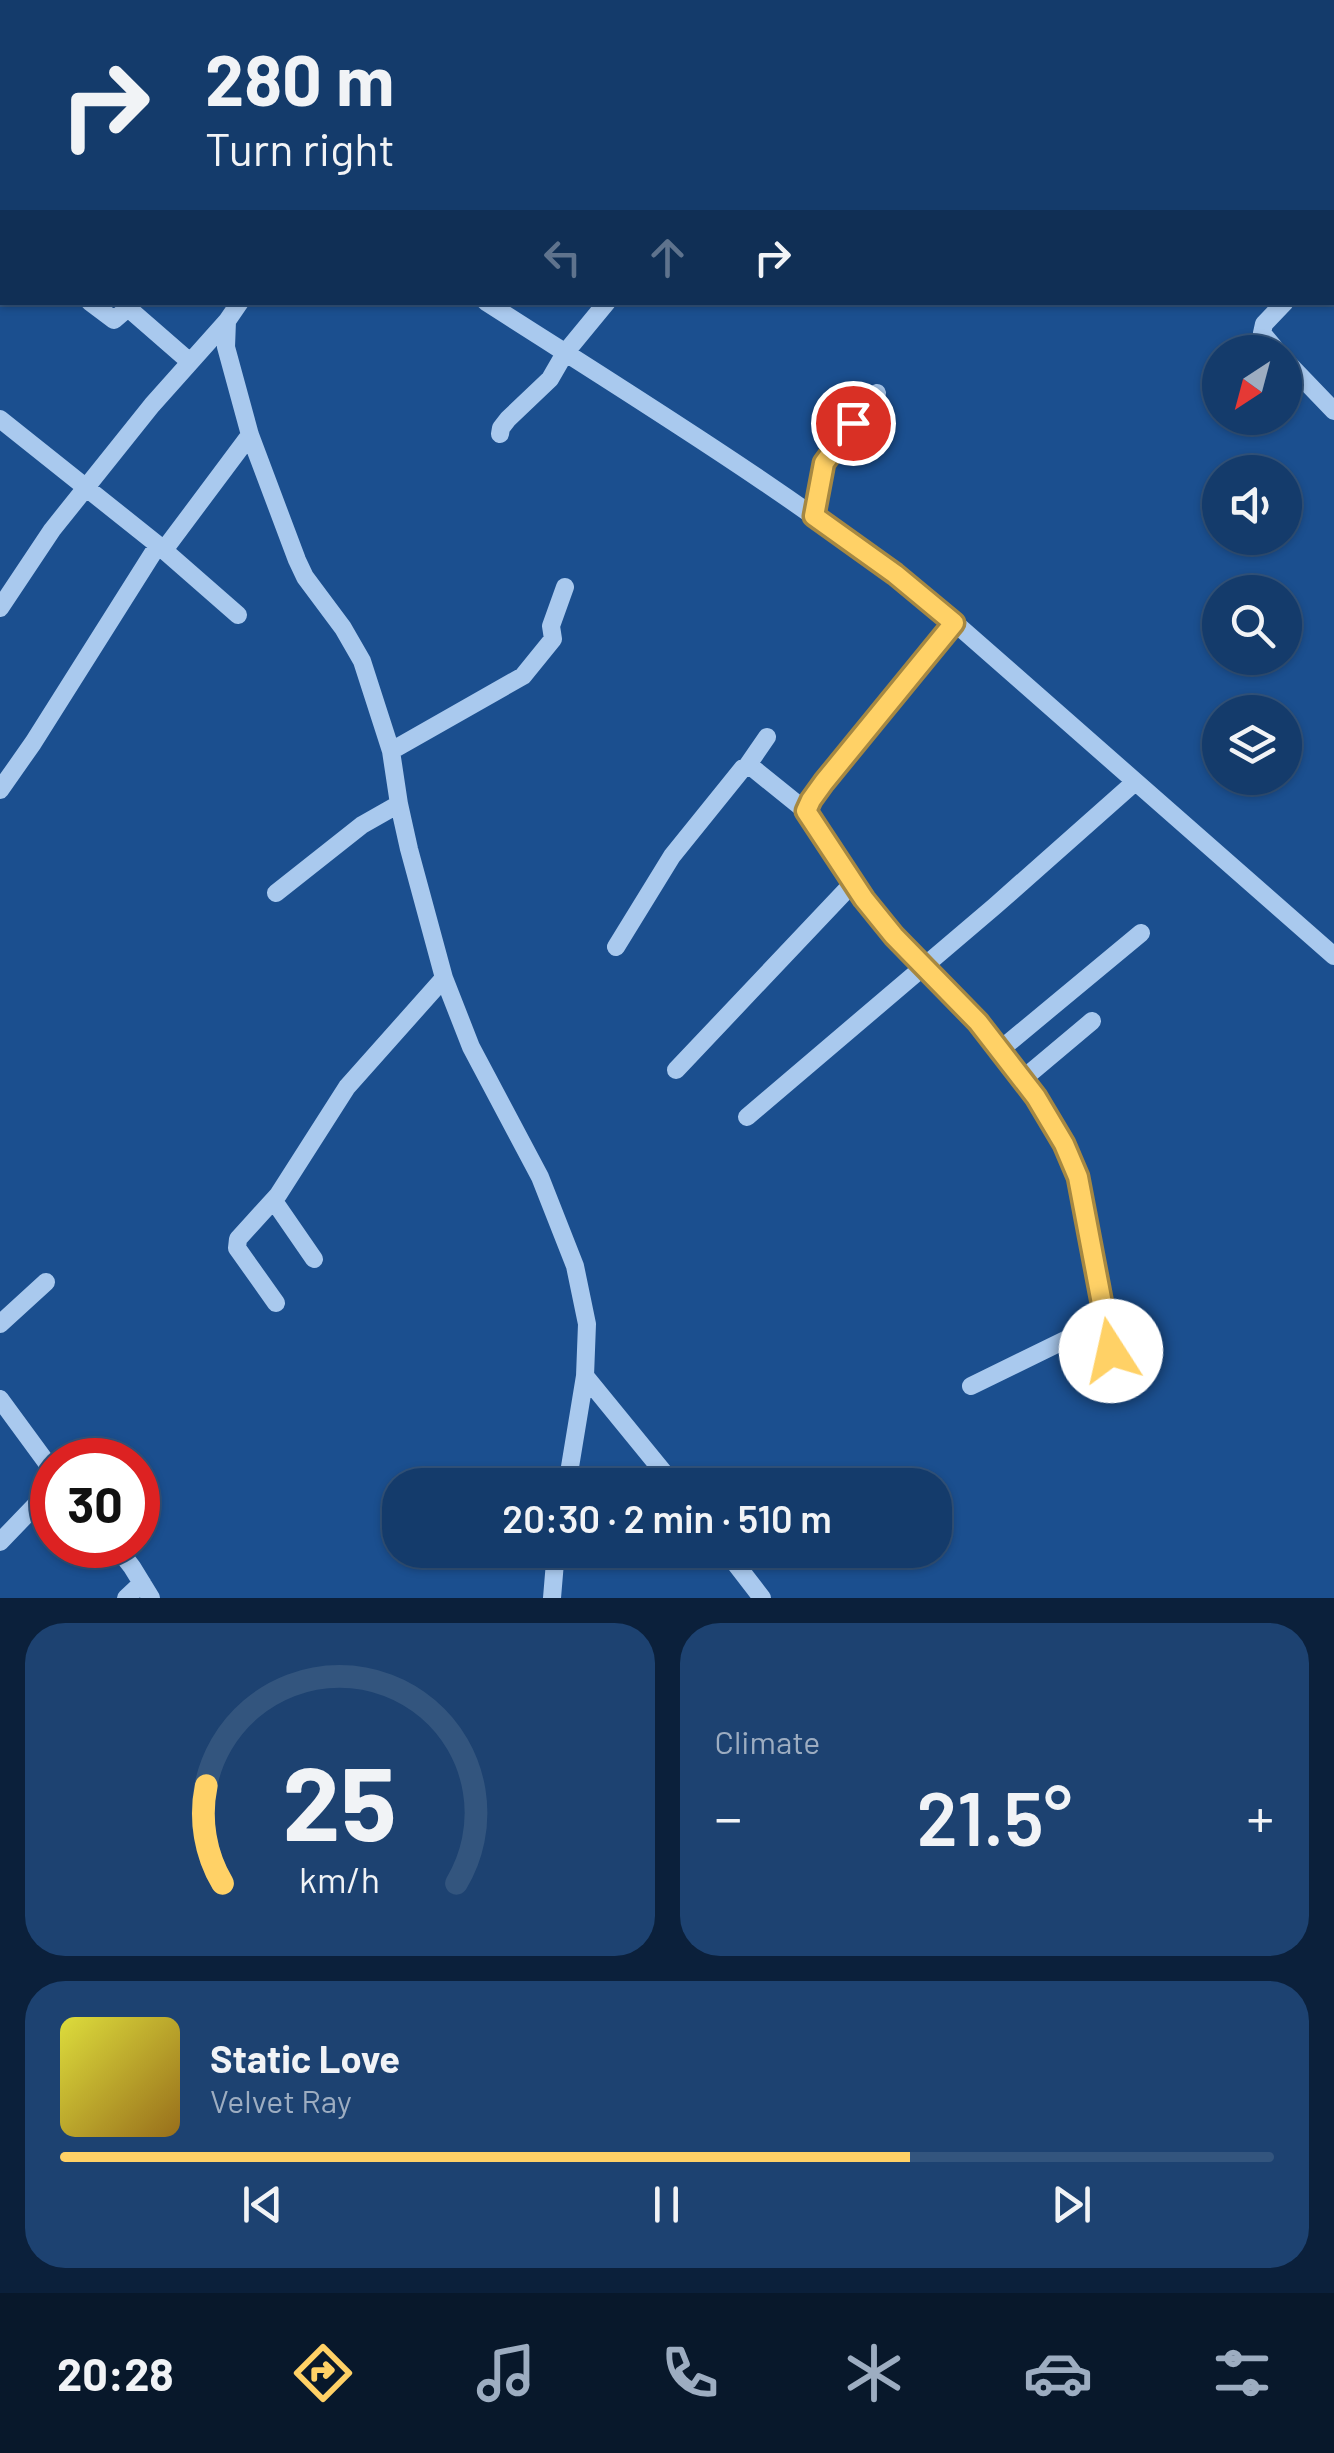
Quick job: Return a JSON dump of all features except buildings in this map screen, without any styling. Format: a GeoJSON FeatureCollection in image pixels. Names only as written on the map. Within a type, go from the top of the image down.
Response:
{"type":"FeatureCollection","features":[{"type":"Feature","properties":{"kind":"street"},"geometry":{"type":"LineString","coordinates":[[94,305],[114,320],[128,308],[190,362]]}},
{"type":"Feature","properties":{"kind":"street"},"geometry":{"type":"LineString","coordinates":[[0,608],[52,530],[152,404],[238,305]]}},
{"type":"Feature","properties":{"kind":"street"},"geometry":{"type":"LineString","coordinates":[[491,305],[814,516],[895,574],[1334,956]]}},
{"type":"Feature","properties":{"kind":"street"},"geometry":{"type":"LineString","coordinates":[[500,434],[508,419],[550,379],[565,353],[605,305]]}},
{"type":"Feature","properties":{"kind":"street"},"geometry":{"type":"LineString","coordinates":[[1264,335],[1264,324],[1281,305]]}},
{"type":"Feature","properties":{"kind":"street"},"geometry":{"type":"LineString","coordinates":[[227,321],[226,347],[250,435],[297,560],[362,662],[392,751],[399,804],[444,978],[470,1047],[540,1177],[575,1266],[587,1324],[585,1376],[570,1468]]}},
{"type":"Feature","properties":{"kind":"street"},"geometry":{"type":"LineString","coordinates":[[1302,378],[1334,412]]}},
{"type":"Feature","properties":{"kind":"street"},"geometry":{"type":"LineString","coordinates":[[814,516],[824,463],[877,392]]}},
{"type":"Feature","properties":{"kind":"street"},"geometry":{"type":"LineString","coordinates":[[0,420],[87,487],[238,615]]}},
{"type":"Feature","properties":{"kind":"street"},"geometry":{"type":"LineString","coordinates":[[0,790],[161,548],[250,435]]}},
{"type":"Feature","properties":{"kind":"street"},"geometry":{"type":"LineString","coordinates":[[392,751],[523,676],[553,640],[552,621],[565,588]]}},
{"type":"Feature","properties":{"kind":"street"},"geometry":{"type":"LineString","coordinates":[[806,811],[824,782],[954,623]]}},
{"type":"Feature","properties":{"kind":"street"},"geometry":{"type":"LineString","coordinates":[[616,947],[672,856],[767,738]]}},
{"type":"Feature","properties":{"kind":"street"},"geometry":{"type":"LineString","coordinates":[[747,766],[806,811],[853,883],[894,936],[978,1022],[1036,1097],[1078,1177],[1117,1383]]}},
{"type":"Feature","properties":{"kind":"street"},"geometry":{"type":"LineString","coordinates":[[747,1116],[1135,782]]}},
{"type":"Feature","properties":{"kind":"street"},"geometry":{"type":"LineString","coordinates":[[276,893],[362,825],[399,804]]}},
{"type":"Feature","properties":{"kind":"street"},"geometry":{"type":"LineString","coordinates":[[676,1070],[853,883]]}},
{"type":"Feature","properties":{"kind":"street"},"geometry":{"type":"LineString","coordinates":[[1000,1050],[1141,934]]}},
{"type":"Feature","properties":{"kind":"street"},"geometry":{"type":"LineString","coordinates":[[276,1303],[236,1243],[274,1200],[347,1087],[444,978]]}},
{"type":"Feature","properties":{"kind":"street"},"geometry":{"type":"LineString","coordinates":[[1022,1079],[1092,1021]]}},
{"type":"Feature","properties":{"kind":"street"},"geometry":{"type":"LineString","coordinates":[[274,1200],[314,1259]]}},
{"type":"Feature","properties":{"kind":"street"},"geometry":{"type":"LineString","coordinates":[[0,1324],[46,1282]]}},
{"type":"Feature","properties":{"kind":"street"},"geometry":{"type":"LineString","coordinates":[[972,1386],[1106,1320]]}},
{"type":"Feature","properties":{"kind":"street"},"geometry":{"type":"LineString","coordinates":[[585,1376],[660,1468]]}},
{"type":"Feature","properties":{"kind":"street"},"geometry":{"type":"LineString","coordinates":[[0,1399],[30,1440]]}},
{"type":"Feature","properties":{"kind":"street"},"geometry":{"type":"LineString","coordinates":[[0,1542],[30,1511]]}},
{"type":"Feature","properties":{"kind":"street"},"geometry":{"type":"LineString","coordinates":[[126,1598],[146,1591],[130,1568]]}},
{"type":"Feature","properties":{"kind":"street"},"geometry":{"type":"LineString","coordinates":[[552,1598],[554,1568]]}},
{"type":"Feature","properties":{"kind":"street"},"geometry":{"type":"LineString","coordinates":[[739,1568],[762,1598]]}},
{"type":"Feature","properties":{"kind":"route"},"geometry":{"type":"LineString","coordinates":[[853,423],[824,463],[814,516],[895,574],[954,623],[824,782],[806,811],[864,899],[894,936],[978,1022],[1036,1097],[1064,1144],[1078,1177],[1111,1351]]}}]}
